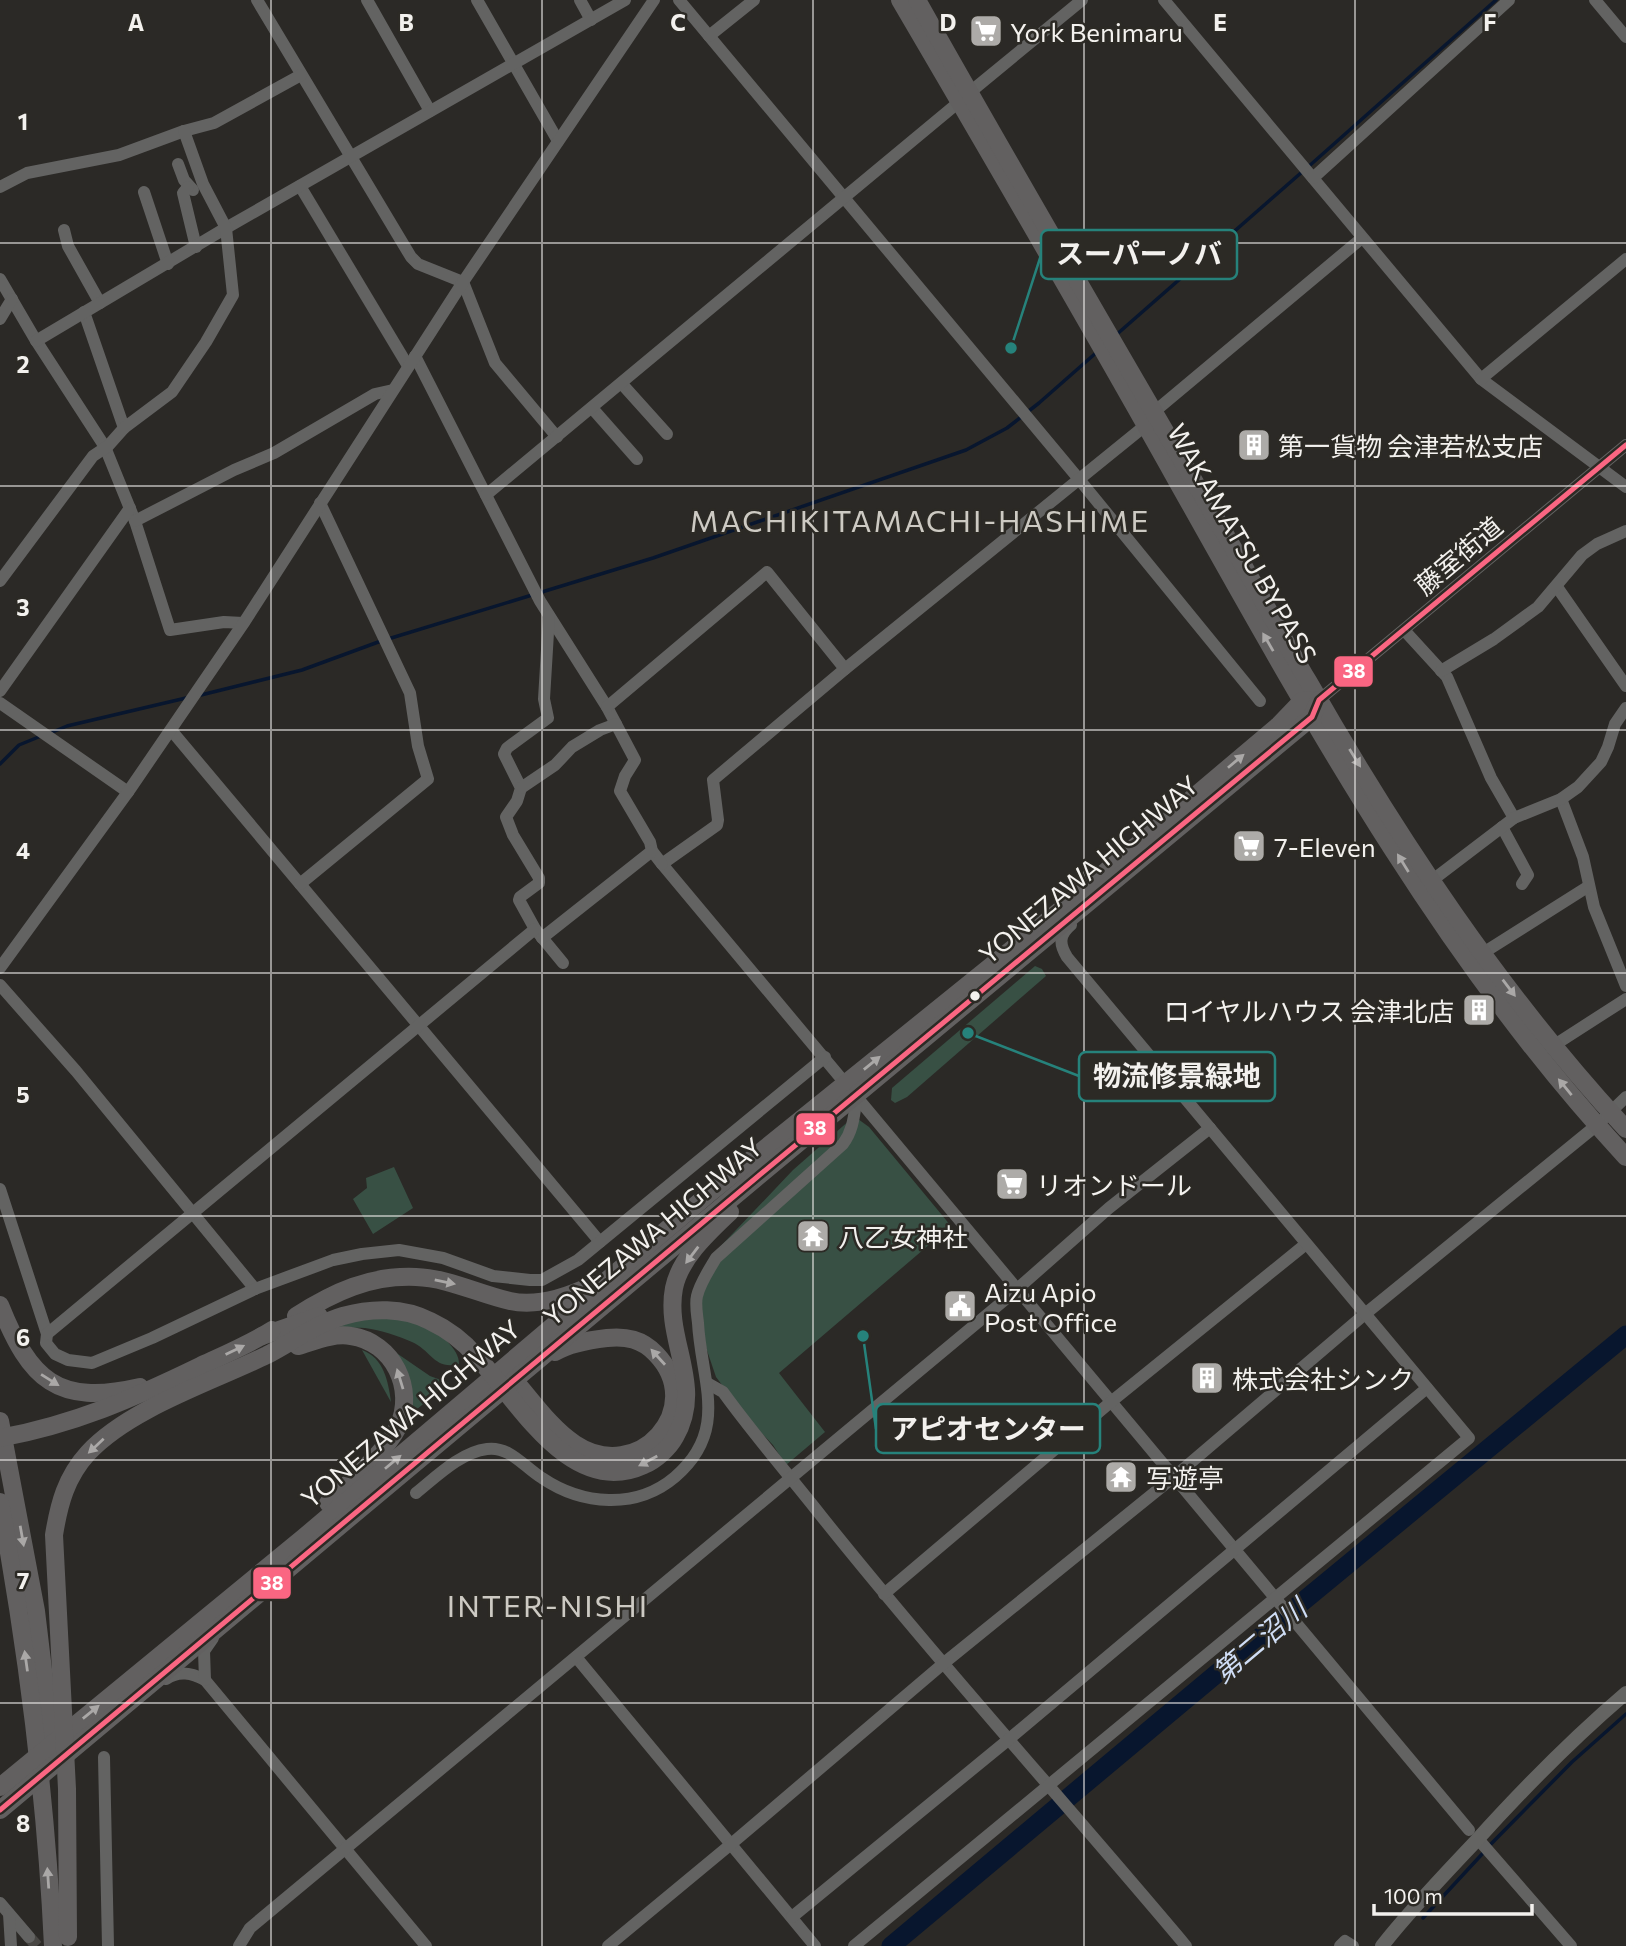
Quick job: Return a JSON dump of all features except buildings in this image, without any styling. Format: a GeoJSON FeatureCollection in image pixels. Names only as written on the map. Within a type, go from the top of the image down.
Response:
{"type":"FeatureCollection","features":[{"type":"Feature","properties":{"kind":"highway","name":"WAKAMATSU BYPASS"},"geometry":{"type":"LineString","coordinates":[[900,0],[964,97],[1150,418],[1311,706],[1502,1007],[1603,1118],[1626,1129]]}},
{"type":"Feature","properties":{"kind":"highway","name":"WAKAMATSU BYPASS"},"geometry":{"type":"LineString","coordinates":[[917,0],[964,97]]}},
{"type":"Feature","properties":{"kind":"highway","name":"YONEZAWA HIGHWAY"},"geometry":{"type":"LineString","coordinates":[[0,1787],[612,1278],[711,1192],[852,1089],[1024,957],[1105,889],[1311,706]]}},
{"type":"Feature","properties":{"kind":"highway","name":"YONEZAWA HIGHWAY"},"geometry":{"type":"LineString","coordinates":[[0,1810],[808,1137],[852,1089],[1279,725],[1311,706]]}},
{"type":"Feature","properties":{"kind":"highway","name":"WAKAMATSU BYPASS"},"geometry":{"type":"LineString","coordinates":[[1426,885],[1483,953],[1553,1046],[1603,1118],[1626,1157]]}},
{"type":"Feature","properties":{"kind":"highway"},"geometry":{"type":"LineString","coordinates":[[262,1336],[346,1306],[384,1300],[426,1307],[450,1319],[529,1406],[560,1451],[575,1462],[606,1472],[644,1465],[672,1442],[682,1425],[687,1407],[687,1379],[673,1307],[674,1288],[680,1272],[691,1255],[724,1218],[808,1137]]}},
{"type":"Feature","properties":{"kind":"highway"},"geometry":{"type":"LineString","coordinates":[[63,1943],[62,1790],[56,1712],[53,1557],[54,1535],[62,1495],[78,1465],[101,1440],[174,1388],[327,1296],[358,1284],[383,1278],[418,1277],[451,1283],[512,1302],[544,1302],[572,1295],[612,1278]]}},
{"type":"Feature","properties":{"kind":"highway"},"geometry":{"type":"LineString","coordinates":[[0,1305],[14,1339],[26,1358],[41,1376],[53,1384],[92,1395],[174,1388]]}},
{"type":"Feature","properties":{"kind":"highway"},"geometry":{"type":"LineString","coordinates":[[270,1353],[341,1317],[386,1309],[431,1321],[479,1350]]}},
{"type":"Feature","properties":{"kind":"highway"},"geometry":{"type":"LineString","coordinates":[[0,1448],[90,1426],[174,1388],[270,1353],[337,1335],[369,1341],[383,1349],[396,1366],[403,1386],[405,1403],[399,1423],[380,1450],[294,1536],[245,1579],[230,1597]]}},
{"type":"Feature","properties":{"kind":"highway"},"geometry":{"type":"LineString","coordinates":[[529,1406],[575,1444],[591,1452],[618,1457],[633,1454],[657,1438],[667,1425],[674,1388],[664,1363],[654,1351],[628,1337],[581,1342],[561,1349],[531,1366]]}},
{"type":"Feature","properties":{"kind":"highway"},"geometry":{"type":"LineString","coordinates":[[0,1438],[78,1420],[139,1396],[174,1388]]}},
{"type":"Feature","properties":{"kind":"highway"},"geometry":{"type":"LineString","coordinates":[[0,1422],[56,1712]]}},
{"type":"Feature","properties":{"kind":"highway"},"geometry":{"type":"LineString","coordinates":[[0,1502],[17,1594],[36,1729],[43,1810],[63,1943]]}},
{"type":"Feature","properties":{"kind":"highway"},"geometry":{"type":"LineString","coordinates":[[0,1530],[17,1594]]}},
{"type":"Feature","properties":{"kind":"main road"},"geometry":{"type":"LineString","coordinates":[[1382,1946],[1570,1744],[1626,1693]]}},
{"type":"Feature","properties":{"kind":"street"},"geometry":{"type":"LineString","coordinates":[[257,0],[349,158],[411,257],[418,264],[463,282],[495,363],[557,437]]}},
{"type":"Feature","properties":{"kind":"street"},"geometry":{"type":"LineString","coordinates":[[367,0],[430,111]]}},
{"type":"Feature","properties":{"kind":"street"},"geometry":{"type":"LineString","coordinates":[[477,0],[558,141]]}},
{"type":"Feature","properties":{"kind":"street"},"geometry":{"type":"LineString","coordinates":[[580,0],[591,20]]}},
{"type":"Feature","properties":{"kind":"street"},"geometry":{"type":"LineString","coordinates":[[36,341],[226,228],[625,0]]}},
{"type":"Feature","properties":{"kind":"street"},"geometry":{"type":"LineString","coordinates":[[0,968],[171,730],[463,282],[654,0]]}},
{"type":"Feature","properties":{"kind":"street"},"geometry":{"type":"LineString","coordinates":[[679,0],[1079,478],[1260,701]]}},
{"type":"Feature","properties":{"kind":"street"},"geometry":{"type":"LineString","coordinates":[[709,36],[754,0]]}},
{"type":"Feature","properties":{"kind":"street"},"geometry":{"type":"LineString","coordinates":[[486,495],[1082,0]]}},
{"type":"Feature","properties":{"kind":"street"},"geometry":{"type":"LineString","coordinates":[[1164,0],[1481,379],[1626,487]]}},
{"type":"Feature","properties":{"kind":"street"},"geometry":{"type":"LineString","coordinates":[[1310,175],[1509,0]]}},
{"type":"Feature","properties":{"kind":"street"},"geometry":{"type":"LineString","coordinates":[[1595,0],[1626,37]]}},
{"type":"Feature","properties":{"kind":"street"},"geometry":{"type":"LineString","coordinates":[[0,187],[27,173],[119,155],[228,117],[301,75]]}},
{"type":"Feature","properties":{"kind":"street"},"geometry":{"type":"LineString","coordinates":[[0,581],[93,456],[108,446],[124,428],[172,392],[206,342],[233,295],[226,228],[203,184],[184,131]]}},
{"type":"Feature","properties":{"kind":"street"},"geometry":{"type":"LineString","coordinates":[[178,164],[188,187],[193,190],[203,184]]}},
{"type":"Feature","properties":{"kind":"street"},"geometry":{"type":"LineString","coordinates":[[300,186],[412,361],[486,495],[540,601],[616,724],[635,760],[620,791],[650,842],[652,851],[1480,1842],[1571,1946]]}},
{"type":"Feature","properties":{"kind":"street"},"geometry":{"type":"LineString","coordinates":[[188,187],[183,193],[196,247]]}},
{"type":"Feature","properties":{"kind":"street"},"geometry":{"type":"LineString","coordinates":[[144,192],[168,264]]}},
{"type":"Feature","properties":{"kind":"street"},"geometry":{"type":"LineString","coordinates":[[64,230],[68,246],[100,303]]}},
{"type":"Feature","properties":{"kind":"street"},"geometry":{"type":"LineString","coordinates":[[662,864],[717,825],[719,820],[713,780],[845,668],[1079,478],[1362,238]]}},
{"type":"Feature","properties":{"kind":"street"},"geometry":{"type":"LineString","coordinates":[[1481,379],[1626,258]]}},
{"type":"Feature","properties":{"kind":"street"},"geometry":{"type":"LineString","coordinates":[[0,279],[36,341],[105,447],[135,521],[170,630],[224,622],[243,623]]}},
{"type":"Feature","properties":{"kind":"street"},"geometry":{"type":"LineString","coordinates":[[0,319],[12,299]]}},
{"type":"Feature","properties":{"kind":"street"},"geometry":{"type":"LineString","coordinates":[[84,312],[124,428]]}},
{"type":"Feature","properties":{"kind":"street"},"geometry":{"type":"LineString","coordinates":[[622,384],[667,434]]}},
{"type":"Feature","properties":{"kind":"street"},"geometry":{"type":"LineString","coordinates":[[135,521],[234,470],[274,453],[375,394],[393,390]]}},
{"type":"Feature","properties":{"kind":"street"},"geometry":{"type":"LineString","coordinates":[[592,408],[636,459]]}},
{"type":"Feature","properties":{"kind":"street","name":"藤室街道"},"geometry":{"type":"LineString","coordinates":[[1311,706],[1626,445]]}},
{"type":"Feature","properties":{"kind":"street"},"geometry":{"type":"LineString","coordinates":[[300,884],[428,779],[418,746],[410,693],[320,503]]}},
{"type":"Feature","properties":{"kind":"street"},"geometry":{"type":"LineString","coordinates":[[0,691],[130,508]]}},
{"type":"Feature","properties":{"kind":"street"},"geometry":{"type":"LineString","coordinates":[[1441,671],[1538,607],[1581,555],[1597,544],[1626,531]]}},
{"type":"Feature","properties":{"kind":"street"},"geometry":{"type":"LineString","coordinates":[[607,708],[767,572],[845,668]]}},
{"type":"Feature","properties":{"kind":"street"},"geometry":{"type":"LineString","coordinates":[[1557,587],[1626,685]]}},
{"type":"Feature","properties":{"kind":"street"},"geometry":{"type":"LineString","coordinates":[[549,616],[544,699],[548,718],[507,748],[504,754],[521,788],[519,797],[506,817],[513,835],[539,878],[539,883],[520,897],[519,901],[539,933],[563,962]]}},
{"type":"Feature","properties":{"kind":"street"},"geometry":{"type":"LineString","coordinates":[[1404,631],[1447,677],[1491,778],[1514,818]]}},
{"type":"Feature","properties":{"kind":"street"},"geometry":{"type":"LineString","coordinates":[[0,703],[128,792]]}},
{"type":"Feature","properties":{"kind":"street"},"geometry":{"type":"LineString","coordinates":[[1426,885],[1514,818],[1561,799],[1578,787],[1601,762],[1615,724],[1626,708]]}},
{"type":"Feature","properties":{"kind":"street"},"geometry":{"type":"LineString","coordinates":[[521,788],[555,765],[572,747],[616,724]]}},
{"type":"Feature","properties":{"kind":"street"},"geometry":{"type":"LineString","coordinates":[[171,730],[600,1242]]}},
{"type":"Feature","properties":{"kind":"street"},"geometry":{"type":"LineString","coordinates":[[1561,799],[1583,857],[1594,907],[1626,986]]}},
{"type":"Feature","properties":{"kind":"street"},"geometry":{"type":"LineString","coordinates":[[1502,827],[1528,875],[1522,884]]}},
{"type":"Feature","properties":{"kind":"street"},"geometry":{"type":"LineString","coordinates":[[47,1334],[419,1026],[539,933],[652,851]]}},
{"type":"Feature","properties":{"kind":"street"},"geometry":{"type":"LineString","coordinates":[[1483,953],[1589,886]]}},
{"type":"Feature","properties":{"kind":"street"},"geometry":{"type":"LineString","coordinates":[[854,1946],[1469,1438],[1067,957],[1062,949],[1061,936],[1092,907],[1105,889]]}},
{"type":"Feature","properties":{"kind":"street"},"geometry":{"type":"LineString","coordinates":[[1024,957],[1032,952],[1048,950],[1067,957]]}},
{"type":"Feature","properties":{"kind":"street"},"geometry":{"type":"LineString","coordinates":[[0,985],[76,1071],[256,1289]]}},
{"type":"Feature","properties":{"kind":"street"},"geometry":{"type":"LineString","coordinates":[[1553,1046],[1626,999]]}},
{"type":"Feature","properties":{"kind":"street"},"geometry":{"type":"LineString","coordinates":[[0,1189],[47,1334],[47,1343],[55,1354],[80,1363],[92,1363],[256,1289],[333,1260],[362,1254],[399,1250],[443,1258],[493,1276],[542,1280],[578,1260],[825,1058]]}},
{"type":"Feature","properties":{"kind":"street"},"geometry":{"type":"LineString","coordinates":[[416,1493],[474,1451],[490,1448],[506,1451],[539,1477],[561,1490],[600,1501],[640,1495],[674,1478],[698,1450],[709,1417],[710,1397],[696,1297],[703,1280],[716,1258],[843,1144],[854,1121],[852,1089]]}},
{"type":"Feature","properties":{"kind":"street"},"geometry":{"type":"LineString","coordinates":[[608,1946],[730,1846],[944,1663],[1175,1476],[1626,1097]]}},
{"type":"Feature","properties":{"kind":"street"},"geometry":{"type":"LineString","coordinates":[[239,1946],[250,1928],[792,1479],[1018,1289],[1101,1215],[1210,1128]]}},
{"type":"Feature","properties":{"kind":"street"},"geometry":{"type":"LineString","coordinates":[[884,1594],[1112,1401],[1306,1244]]}},
{"type":"Feature","properties":{"kind":"street"},"geometry":{"type":"LineString","coordinates":[[707,1383],[723,1392],[884,1594],[1186,1946]]}},
{"type":"Feature","properties":{"kind":"street"},"geometry":{"type":"LineString","coordinates":[[792,1917],[1008,1740],[1427,1388]]}},
{"type":"Feature","properties":{"kind":"street"},"geometry":{"type":"LineString","coordinates":[[205,1680],[204,1651],[212,1639],[227,1626],[231,1617]]}},
{"type":"Feature","properties":{"kind":"street"},"geometry":{"type":"LineString","coordinates":[[576,1657],[815,1946]]}},
{"type":"Feature","properties":{"kind":"street"},"geometry":{"type":"LineString","coordinates":[[98,1728],[111,1725],[172,1675],[184,1673],[205,1680],[426,1946]]}},
{"type":"Feature","properties":{"kind":"street"},"geometry":{"type":"LineString","coordinates":[[104,1757],[108,1946]]}},
{"type":"Feature","properties":{"kind":"street"},"geometry":{"type":"LineString","coordinates":[[0,1903],[29,1937]]}},
{"type":"Feature","properties":{"kind":"street"},"geometry":{"type":"LineString","coordinates":[[9,1914],[11,1946]]}},
{"type":"Feature","properties":{"kind":"street"},"geometry":{"type":"LineString","coordinates":[[1340,1946],[1345,1941],[1353,1946]]}},
{"type":"Feature","properties":{"kind":"green space"},"geometry":{"type":"Polygon","coordinates":[[[1035,966],[1042,969],[1046,976],[907,1097],[895,1103],[891,1100],[892,1088],[1035,966]]]}},
{"type":"Feature","properties":{"kind":"green space"},"geometry":{"type":"Polygon","coordinates":[[[851,1119],[858,1119],[869,1127],[951,1226],[779,1373],[825,1432],[786,1465],[773,1445],[747,1418],[716,1377],[694,1312],[717,1250],[793,1170],[851,1119]]]}},
{"type":"Feature","properties":{"kind":"green space"},"geometry":{"type":"Polygon","coordinates":[[[394,1167],[413,1208],[373,1234],[353,1199],[367,1188],[366,1178],[394,1167]]]}},
{"type":"Feature","properties":{"kind":"green space"},"geometry":{"type":"Polygon","coordinates":[[[392,1313],[418,1321],[436,1332],[452,1347],[459,1364],[438,1362],[412,1342],[383,1332],[327,1326],[392,1313]]]}},
{"type":"Feature","properties":{"kind":"green space"},"geometry":{"type":"Polygon","coordinates":[[[362,1350],[375,1359],[384,1371],[391,1402],[362,1350]]]}},
{"type":"Feature","properties":{"kind":"green space"},"geometry":{"type":"Polygon","coordinates":[[[395,1352],[430,1376],[449,1383],[411,1414],[395,1352]]]}},
{"type":"Feature","properties":{"kind":"waterway"},"geometry":{"type":"LineString","coordinates":[[1308,167],[1496,0]]}},
{"type":"Feature","properties":{"kind":"waterway"},"geometry":{"type":"LineString","coordinates":[[1116,335],[1302,172]]}},
{"type":"Feature","properties":{"kind":"waterway"},"geometry":{"type":"LineString","coordinates":[[388,639],[653,558],[966,450],[1007,428],[1097,352]]}},
{"type":"Feature","properties":{"kind":"waterway"},"geometry":{"type":"LineString","coordinates":[[201,695],[302,670],[381,641]]}},
{"type":"Feature","properties":{"kind":"waterway"},"geometry":{"type":"LineString","coordinates":[[48,734],[67,726],[186,698]]}},
{"type":"Feature","properties":{"kind":"waterway"},"geometry":{"type":"LineString","coordinates":[[0,764],[19,745],[41,736]]}},
{"type":"Feature","properties":{"kind":"waterway","name":"第二沼川"},"geometry":{"type":"LineString","coordinates":[[891,1946],[1626,1335]]}},
{"type":"Feature","properties":{"kind":"waterway"},"geometry":{"type":"LineString","coordinates":[[1489,1846],[1572,1762],[1626,1714]]}},
{"type":"Feature","properties":{"kind":"waterway"},"geometry":{"type":"LineString","coordinates":[[1423,1918],[1484,1852]]}},
{"type":"Feature","properties":{"kind":"tunnel"},"geometry":{"type":"LineString","coordinates":[[29,1937],[37,1946]]}},
{"type":"Feature","properties":{"kind":"transit line","name":"38"},"geometry":{"type":"LineString","coordinates":[[0,1810],[1312,717],[1319,700],[1626,445]]}},
{"type":"Feature","properties":{"kind":"place","name":"York Benimaru"},"geometry":{"type":"Point","coordinates":[986,31]}},
{"type":"Feature","properties":{"kind":"place","name":"スーパーノバ"},"geometry":{"type":"Point","coordinates":[1011,348]}},
{"type":"Feature","properties":{"kind":"place","name":"第一貨物 会津若松支店"},"geometry":{"type":"Point","coordinates":[1254,445]}},
{"type":"Feature","properties":{"kind":"place","name":"7-Eleven"},"geometry":{"type":"Point","coordinates":[1249,846]}},
{"type":"Feature","properties":{"kind":"place","name":"ロイヤルハウス 会津北店"},"geometry":{"type":"Point","coordinates":[1479,1010]}},
{"type":"Feature","properties":{"kind":"place","name":"物流修景緑地"},"geometry":{"type":"Point","coordinates":[968,1033]}},
{"type":"Feature","properties":{"kind":"place","name":"リオンドール"},"geometry":{"type":"Point","coordinates":[1012,1184]}},
{"type":"Feature","properties":{"kind":"place","name":"八乙女神社"},"geometry":{"type":"Point","coordinates":[813,1236]}},
{"type":"Feature","properties":{"kind":"place","name":"Aizu Apio Post Office"},"geometry":{"type":"Point","coordinates":[960,1306]}},
{"type":"Feature","properties":{"kind":"place","name":"アピオセンター"},"geometry":{"type":"Point","coordinates":[863,1336]}},
{"type":"Feature","properties":{"kind":"place","name":"株式会社シンク"},"geometry":{"type":"Point","coordinates":[1207,1378]}},
{"type":"Feature","properties":{"kind":"place","name":"写遊亭"},"geometry":{"type":"Point","coordinates":[1121,1477]}},
{"type":"Feature","properties":{"kind":"district","name":"MACHIKITAMACHI-HASHIME"},"geometry":{"type":"Point","coordinates":[920,519]}},
{"type":"Feature","properties":{"kind":"district","name":"INTER-NISHI"},"geometry":{"type":"Point","coordinates":[548,1604]}}]}
